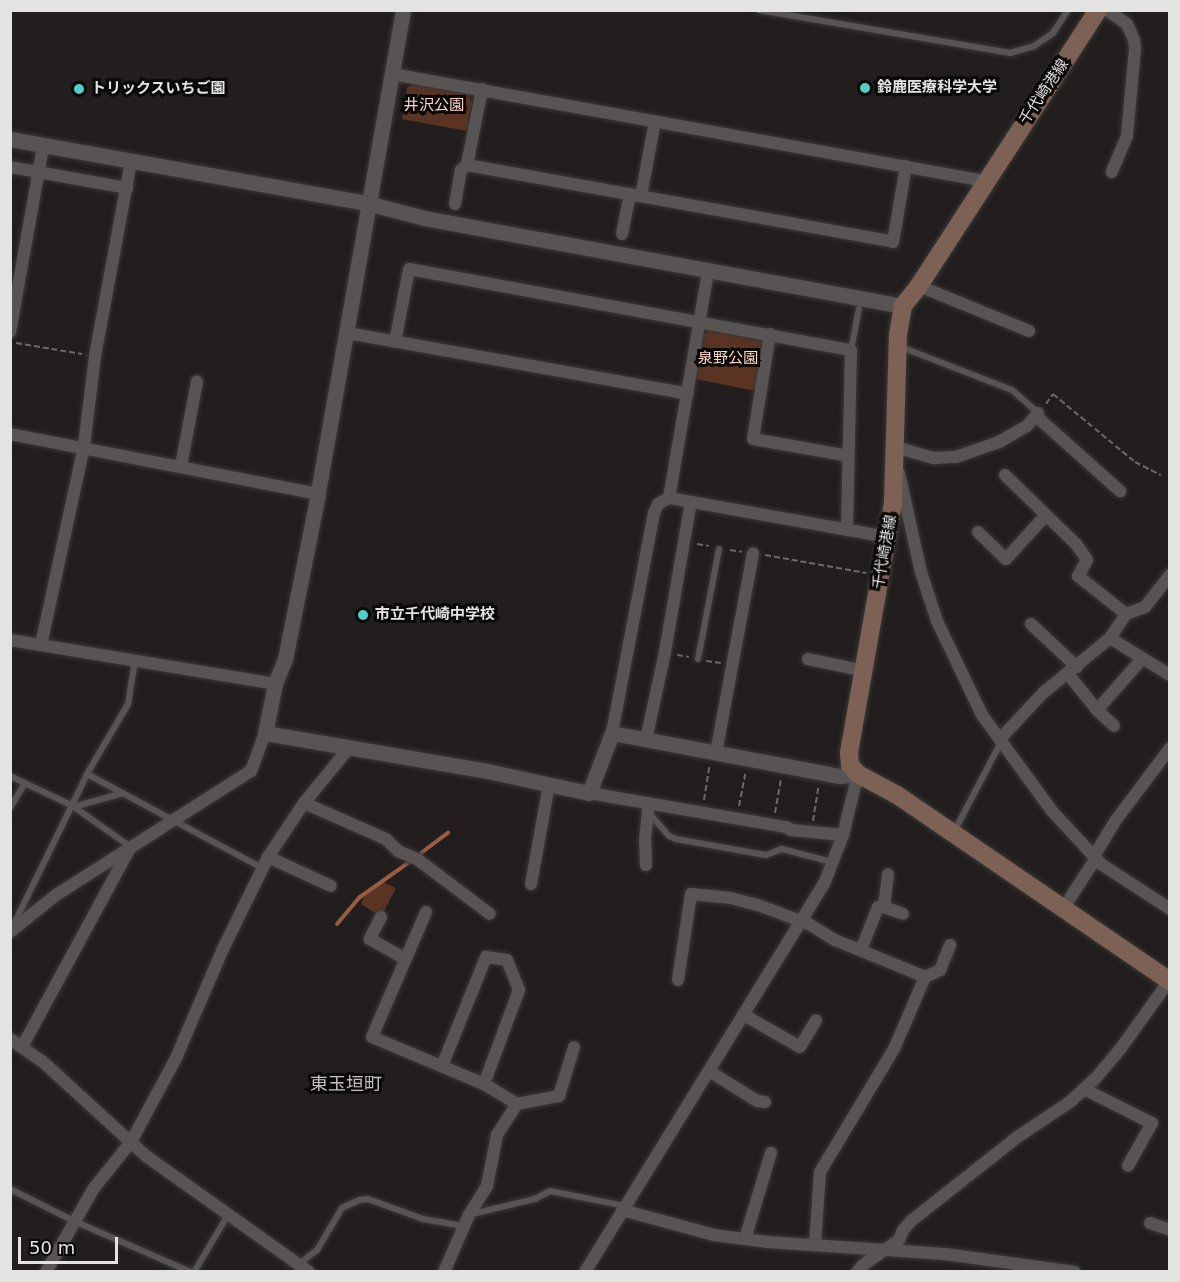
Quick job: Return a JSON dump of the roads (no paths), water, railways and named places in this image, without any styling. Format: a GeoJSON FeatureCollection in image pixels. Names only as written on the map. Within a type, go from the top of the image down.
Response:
{"type":"FeatureCollection","features":[{"type":"Feature","properties":{"kind":"main road","name":"千代崎港線"},"geometry":{"type":"LineString","coordinates":[[858,774],[850,765],[849,753],[893,503],[898,346],[903,306],[919,286],[1098,10]]}},
{"type":"Feature","properties":{"kind":"main road"},"geometry":{"type":"LineString","coordinates":[[858,774],[897,795],[1169,981]]}},
{"type":"Feature","properties":{"kind":"street"},"geometry":{"type":"LineString","coordinates":[[11,932],[56,895],[251,771],[265,733],[275,684],[285,659],[318,494],[371,204],[403,10]]}},
{"type":"Feature","properties":{"kind":"street"},"geometry":{"type":"LineString","coordinates":[[1107,10],[1127,24],[1135,49],[1127,136],[1112,172]]}},
{"type":"Feature","properties":{"kind":"street"},"geometry":{"type":"LineString","coordinates":[[392,74],[985,181]]}},
{"type":"Feature","properties":{"kind":"street"},"geometry":{"type":"LineString","coordinates":[[455,204],[461,170],[467,165],[482,89]]}},
{"type":"Feature","properties":{"kind":"street"},"geometry":{"type":"LineString","coordinates":[[622,234],[636,195],[655,121]]}},
{"type":"Feature","properties":{"kind":"street"},"geometry":{"type":"LineString","coordinates":[[10,139],[371,204],[424,218],[903,306]]}},
{"type":"Feature","properties":{"kind":"street"},"geometry":{"type":"LineString","coordinates":[[10,332],[43,146]]}},
{"type":"Feature","properties":{"kind":"street"},"geometry":{"type":"LineString","coordinates":[[42,645],[84,446],[95,356],[131,162]]}},
{"type":"Feature","properties":{"kind":"street"},"geometry":{"type":"LineString","coordinates":[[467,165],[892,242],[906,166]]}},
{"type":"Feature","properties":{"kind":"street"},"geometry":{"type":"LineString","coordinates":[[10,167],[127,188]]}},
{"type":"Feature","properties":{"kind":"street"},"geometry":{"type":"LineString","coordinates":[[395,342],[409,269],[851,350],[847,530]]}},
{"type":"Feature","properties":{"kind":"street"},"geometry":{"type":"LineString","coordinates":[[669,498],[708,272]]}},
{"type":"Feature","properties":{"kind":"street"},"geometry":{"type":"LineString","coordinates":[[919,286],[1029,331]]}},
{"type":"Feature","properties":{"kind":"street"},"geometry":{"type":"LineString","coordinates":[[347,333],[687,394]]}},
{"type":"Feature","properties":{"kind":"street"},"geometry":{"type":"LineString","coordinates":[[770,334],[753,439],[849,456]]}},
{"type":"Feature","properties":{"kind":"street"},"geometry":{"type":"LineString","coordinates":[[181,466],[197,381]]}},
{"type":"Feature","properties":{"kind":"street"},"geometry":{"type":"LineString","coordinates":[[1120,491],[1037,415],[1027,426],[999,442],[956,457],[934,458],[894,450],[921,572],[937,621],[971,695],[1052,811],[1095,857],[1170,909]]}},
{"type":"Feature","properties":{"kind":"street"},"geometry":{"type":"LineString","coordinates":[[10,434],[84,446],[318,494]]}},
{"type":"Feature","properties":{"kind":"street"},"geometry":{"type":"LineString","coordinates":[[1005,475],[1076,544],[1087,560],[1078,576],[1126,614]]}},
{"type":"Feature","properties":{"kind":"street"},"geometry":{"type":"LineString","coordinates":[[588,793],[612,733],[657,504],[669,498],[888,537]]}},
{"type":"Feature","properties":{"kind":"street"},"geometry":{"type":"LineString","coordinates":[[646,740],[691,502]]}},
{"type":"Feature","properties":{"kind":"street"},"geometry":{"type":"LineString","coordinates":[[978,532],[1006,559],[1046,515]]}},
{"type":"Feature","properties":{"kind":"street"},"geometry":{"type":"LineString","coordinates":[[714,753],[753,553]]}},
{"type":"Feature","properties":{"kind":"street"},"geometry":{"type":"LineString","coordinates":[[1001,741],[1042,693],[1110,638],[1126,614],[1145,607],[1170,575]]}},
{"type":"Feature","properties":{"kind":"street"},"geometry":{"type":"LineString","coordinates":[[1031,624],[1072,671],[1097,710],[1114,726]]}},
{"type":"Feature","properties":{"kind":"street"},"geometry":{"type":"LineString","coordinates":[[1110,638],[1142,660],[1170,675]]}},
{"type":"Feature","properties":{"kind":"street"},"geometry":{"type":"LineString","coordinates":[[10,640],[275,684]]}},
{"type":"Feature","properties":{"kind":"street"},"geometry":{"type":"LineString","coordinates":[[808,659],[865,671]]}},
{"type":"Feature","properties":{"kind":"street"},"geometry":{"type":"LineString","coordinates":[[1097,710],[1142,660]]}},
{"type":"Feature","properties":{"kind":"street"},"geometry":{"type":"LineString","coordinates":[[265,733],[487,771],[649,807],[702,812],[773,824],[791,830],[843,835]]}},
{"type":"Feature","properties":{"kind":"street"},"geometry":{"type":"LineString","coordinates":[[585,1272],[801,922],[834,863],[858,774],[840,776],[612,733]]}},
{"type":"Feature","properties":{"kind":"street"},"geometry":{"type":"LineString","coordinates":[[49,1271],[94,1188],[131,1142],[176,1058],[265,862],[304,803],[349,748]]}},
{"type":"Feature","properties":{"kind":"street"},"geometry":{"type":"LineString","coordinates":[[1063,909],[1116,820],[1170,748]]}},
{"type":"Feature","properties":{"kind":"street"},"geometry":{"type":"LineString","coordinates":[[531,884],[549,785]]}},
{"type":"Feature","properties":{"kind":"street"},"geometry":{"type":"LineString","coordinates":[[304,803],[386,839],[398,851],[417,859],[490,914]]}},
{"type":"Feature","properties":{"kind":"street"},"geometry":{"type":"LineString","coordinates":[[646,865],[645,840],[649,807]]}},
{"type":"Feature","properties":{"kind":"street"},"geometry":{"type":"LineString","coordinates":[[22,1047],[131,847]]}},
{"type":"Feature","properties":{"kind":"street"},"geometry":{"type":"LineString","coordinates":[[265,862],[331,886]]}},
{"type":"Feature","properties":{"kind":"street"},"geometry":{"type":"LineString","coordinates":[[884,907],[888,874]]}},
{"type":"Feature","properties":{"kind":"street"},"geometry":{"type":"LineString","coordinates":[[678,980],[691,894],[731,898],[801,922],[835,940],[925,977]]}},
{"type":"Feature","properties":{"kind":"street"},"geometry":{"type":"LineString","coordinates":[[861,950],[878,908],[884,907],[903,914]]}},
{"type":"Feature","properties":{"kind":"street"},"geometry":{"type":"LineString","coordinates":[[426,912],[372,1037],[484,1084],[517,1104],[559,1096],[574,1047]]}},
{"type":"Feature","properties":{"kind":"street"},"geometry":{"type":"LineString","coordinates":[[381,917],[370,939],[405,959]]}},
{"type":"Feature","properties":{"kind":"street"},"geometry":{"type":"LineString","coordinates":[[815,1245],[820,1172],[894,1049],[925,977],[940,970],[950,945]]}},
{"type":"Feature","properties":{"kind":"street"},"geometry":{"type":"LineString","coordinates":[[442,1066],[486,957],[507,960],[519,990],[484,1084]]}},
{"type":"Feature","properties":{"kind":"street"},"geometry":{"type":"LineString","coordinates":[[857,1272],[884,1248],[899,1240],[903,1230],[911,1221],[1084,1089],[1121,1048],[1169,981]]}},
{"type":"Feature","properties":{"kind":"street"},"geometry":{"type":"LineString","coordinates":[[744,1015],[800,1047],[816,1020]]}},
{"type":"Feature","properties":{"kind":"street"},"geometry":{"type":"LineString","coordinates":[[10,1039],[48,1066],[131,1142],[304,1268]]}},
{"type":"Feature","properties":{"kind":"street"},"geometry":{"type":"LineString","coordinates":[[709,1071],[757,1101],[765,1102]]}},
{"type":"Feature","properties":{"kind":"street"},"geometry":{"type":"LineString","coordinates":[[1084,1089],[1152,1123],[1128,1166]]}},
{"type":"Feature","properties":{"kind":"street"},"geometry":{"type":"LineString","coordinates":[[444,1272],[466,1220],[487,1186],[497,1135],[517,1104]]}},
{"type":"Feature","properties":{"kind":"street"},"geometry":{"type":"LineString","coordinates":[[745,1239],[771,1153]]}},
{"type":"Feature","properties":{"kind":"street"},"geometry":{"type":"LineString","coordinates":[[624,1208],[714,1235],[815,1245],[884,1248],[1075,1272]]}},
{"type":"Feature","properties":{"kind":"street"},"geometry":{"type":"LineString","coordinates":[[1150,1223],[1170,1230]]}},
{"type":"Feature","properties":{"kind":"lane"},"geometry":{"type":"LineString","coordinates":[[759,10],[1010,53],[1034,46],[1053,33],[1068,10]]}},
{"type":"Feature","properties":{"kind":"lane"},"geometry":{"type":"LineString","coordinates":[[851,350],[859,309]]}},
{"type":"Feature","properties":{"kind":"lane"},"geometry":{"type":"LineString","coordinates":[[898,346],[1012,390],[1037,415]]}},
{"type":"Feature","properties":{"kind":"lane"},"geometry":{"type":"LineString","coordinates":[[698,659],[719,549]]}},
{"type":"Feature","properties":{"kind":"lane"},"geometry":{"type":"LineString","coordinates":[[11,932],[87,774],[129,704],[135,661]]}},
{"type":"Feature","properties":{"kind":"lane"},"geometry":{"type":"LineString","coordinates":[[953,833],[1001,741]]}},
{"type":"Feature","properties":{"kind":"lane"},"geometry":{"type":"LineString","coordinates":[[87,774],[174,821],[265,862]]}},
{"type":"Feature","properties":{"kind":"lane"},"geometry":{"type":"LineString","coordinates":[[10,776],[72,806],[131,847]]}},
{"type":"Feature","properties":{"kind":"lane"},"geometry":{"type":"LineString","coordinates":[[10,808],[25,783]]}},
{"type":"Feature","properties":{"kind":"lane"},"geometry":{"type":"LineString","coordinates":[[72,806],[124,793]]}},
{"type":"Feature","properties":{"kind":"lane"},"geometry":{"type":"LineString","coordinates":[[649,807],[669,836],[676,839],[766,855],[782,849],[834,863]]}},
{"type":"Feature","properties":{"kind":"lane"},"geometry":{"type":"LineString","coordinates":[[10,1189],[75,1221],[192,1272],[228,1214]]}},
{"type":"Feature","properties":{"kind":"lane"},"geometry":{"type":"LineString","coordinates":[[304,1268],[342,1208],[359,1200],[368,1199],[423,1219],[466,1220],[536,1199],[550,1191],[624,1208]]}},
{"type":"Feature","properties":{"kind":"waterway"},"geometry":{"type":"LineString","coordinates":[[421,853],[448,833]]}},
{"type":"Feature","properties":{"kind":"waterway"},"geometry":{"type":"LineString","coordinates":[[337,924],[360,897],[408,863]]}},
{"type":"Feature","properties":{"kind":"place","name":"鈴鹿医療科学大学"},"geometry":{"type":"Point","coordinates":[865,88]}},
{"type":"Feature","properties":{"kind":"place","name":"トリックスいちご園"},"geometry":{"type":"Point","coordinates":[79,89]}},
{"type":"Feature","properties":{"kind":"place","name":"市立千代崎中学校"},"geometry":{"type":"Point","coordinates":[363,615]}},
{"type":"Feature","properties":{"kind":"district","name":"東玉垣町"},"geometry":{"type":"Point","coordinates":[346,1084]}},
{"type":"Feature","properties":{"kind":"park label","name":"井沢公園"},"geometry":{"type":"Point","coordinates":[434,106]}},
{"type":"Feature","properties":{"kind":"park label","name":"泉野公園"},"geometry":{"type":"Point","coordinates":[728,359]}}]}
